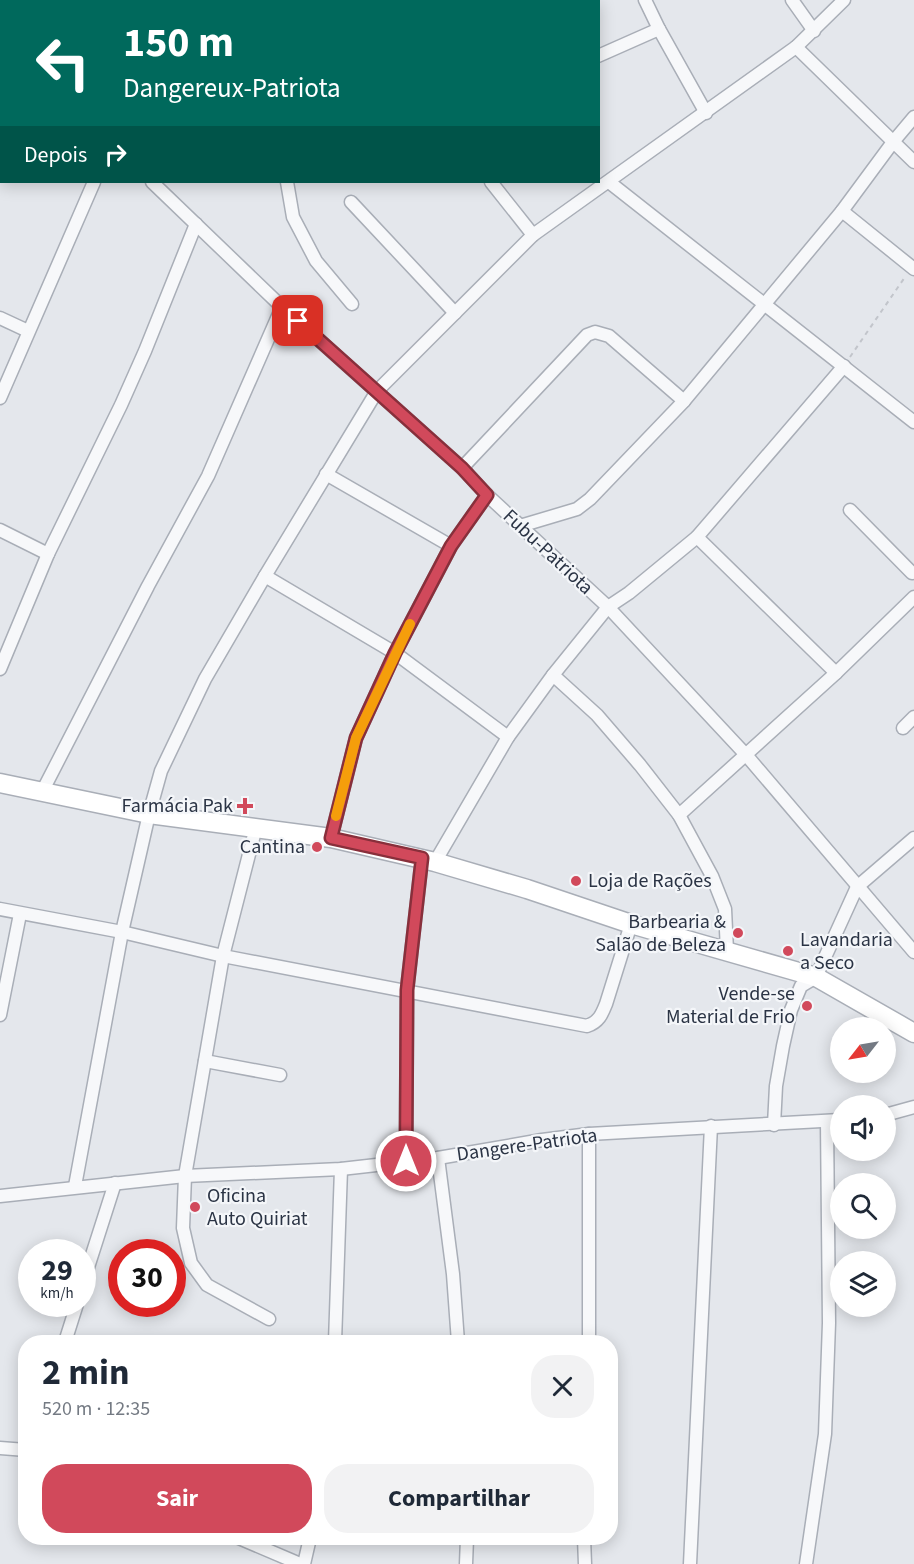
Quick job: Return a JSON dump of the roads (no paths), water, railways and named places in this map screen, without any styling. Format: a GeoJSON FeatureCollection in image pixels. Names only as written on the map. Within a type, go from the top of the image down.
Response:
{"type":"FeatureCollection","features":[{"type":"Feature","properties":{"kind":"street"},"geometry":{"type":"LineString","coordinates":[[645,0],[706,113]]}},
{"type":"Feature","properties":{"kind":"street"},"geometry":{"type":"LineString","coordinates":[[792,0],[814,31]]}},
{"type":"Feature","properties":{"kind":"street"},"geometry":{"type":"LineString","coordinates":[[75,1186],[122,932],[149,814],[166,759],[202,685],[377,391],[533,235],[796,47],[844,0]]}},
{"type":"Feature","properties":{"kind":"street"},"geometry":{"type":"LineString","coordinates":[[600,55],[659,28]]}},
{"type":"Feature","properties":{"kind":"street"},"geometry":{"type":"LineString","coordinates":[[796,47],[914,162]]}},
{"type":"Feature","properties":{"kind":"street"},"geometry":{"type":"LineString","coordinates":[[520,526],[578,509],[590,499],[684,401],[842,211],[914,117]]}},
{"type":"Feature","properties":{"kind":"street"},"geometry":{"type":"LineString","coordinates":[[609,182],[914,422]]}},
{"type":"Feature","properties":{"kind":"street"},"geometry":{"type":"LineString","coordinates":[[0,398],[94,183]]}},
{"type":"Feature","properties":{"kind":"street","name":"Fubu-Patriota"},"geometry":{"type":"LineString","coordinates":[[153,183],[282,307],[462,468],[487,495],[608,607],[747,756],[914,952]]}},
{"type":"Feature","properties":{"kind":"street"},"geometry":{"type":"LineString","coordinates":[[287,183],[293,217],[316,261],[352,304]]}},
{"type":"Feature","properties":{"kind":"street"},"geometry":{"type":"LineString","coordinates":[[492,183],[533,235]]}},
{"type":"Feature","properties":{"kind":"street"},"geometry":{"type":"LineString","coordinates":[[351,202],[455,313]]}},
{"type":"Feature","properties":{"kind":"street"},"geometry":{"type":"LineString","coordinates":[[842,211],[913,268]]}},
{"type":"Feature","properties":{"kind":"street"},"geometry":{"type":"LineString","coordinates":[[0,669],[48,554],[145,351],[196,224]]}},
{"type":"Feature","properties":{"kind":"street"},"geometry":{"type":"LineString","coordinates":[[42,792],[148,586],[208,476],[282,307]]}},
{"type":"Feature","properties":{"kind":"street"},"geometry":{"type":"LineString","coordinates":[[0,318],[28,331]]}},
{"type":"Feature","properties":{"kind":"street"},"geometry":{"type":"LineString","coordinates":[[462,468],[587,335],[595,332],[609,336],[684,401]]}},
{"type":"Feature","properties":{"kind":"street"},"geometry":{"type":"LineString","coordinates":[[406,1161],[407,990],[428,860],[508,737],[553,675],[608,607],[629,593],[698,537],[844,366]]}},
{"type":"Feature","properties":{"kind":"street"},"geometry":{"type":"LineString","coordinates":[[326,474],[451,546]]}},
{"type":"Feature","properties":{"kind":"street"},"geometry":{"type":"LineString","coordinates":[[331,838],[356,738],[395,653],[451,546],[487,495]]}},
{"type":"Feature","properties":{"kind":"street"},"geometry":{"type":"LineString","coordinates":[[850,510],[913,573]]}},
{"type":"Feature","properties":{"kind":"street"},"geometry":{"type":"LineString","coordinates":[[0,530],[48,554]]}},
{"type":"Feature","properties":{"kind":"street"},"geometry":{"type":"LineString","coordinates":[[698,537],[836,673]]}},
{"type":"Feature","properties":{"kind":"street"},"geometry":{"type":"LineString","coordinates":[[265,576],[395,653],[508,737]]}},
{"type":"Feature","properties":{"kind":"street"},"geometry":{"type":"LineString","coordinates":[[679,815],[747,756],[914,597]]}},
{"type":"Feature","properties":{"kind":"street"},"geometry":{"type":"LineString","coordinates":[[553,675],[597,714],[679,815],[712,876],[725,909],[727,951]]}},
{"type":"Feature","properties":{"kind":"street"},"geometry":{"type":"LineString","coordinates":[[903,728],[914,717]]}},
{"type":"Feature","properties":{"kind":"street"},"geometry":{"type":"LineString","coordinates":[[0,783],[149,814],[331,838],[428,860],[527,889],[630,924],[816,977],[914,1034]]}},
{"type":"Feature","properties":{"kind":"street"},"geometry":{"type":"LineString","coordinates":[[256,827],[223,956],[185,1176],[183,1228],[190,1263],[207,1285],[269,1319]]}},
{"type":"Feature","properties":{"kind":"street"},"geometry":{"type":"LineString","coordinates":[[774,1125],[776,1086],[791,1010],[801,986],[816,977],[857,887],[914,838]]}},
{"type":"Feature","properties":{"kind":"street"},"geometry":{"type":"LineString","coordinates":[[0,909],[122,932],[223,956],[587,1026],[595,1023],[601,1016],[630,924]]}},
{"type":"Feature","properties":{"kind":"street"},"geometry":{"type":"LineString","coordinates":[[0,1015],[20,914]]}},
{"type":"Feature","properties":{"kind":"street"},"geometry":{"type":"LineString","coordinates":[[205,1060],[280,1075]]}},
{"type":"Feature","properties":{"kind":"street"},"geometry":{"type":"LineString","coordinates":[[896,1112],[914,1107]]}},
{"type":"Feature","properties":{"kind":"street","name":"Dangere-Patriota"},"geometry":{"type":"LineString","coordinates":[[0,1196],[75,1186],[185,1176],[341,1169],[438,1158],[589,1134],[830,1121]]}},
{"type":"Feature","properties":{"kind":"street"},"geometry":{"type":"LineString","coordinates":[[690,1564],[711,1126]]}},
{"type":"Feature","properties":{"kind":"street"},"geometry":{"type":"LineString","coordinates":[[589,1134],[589,1335]]}},
{"type":"Feature","properties":{"kind":"street"},"geometry":{"type":"LineString","coordinates":[[438,1158],[453,1274],[457,1335]]}},
{"type":"Feature","properties":{"kind":"street"},"geometry":{"type":"LineString","coordinates":[[806,1564],[825,1434],[833,1161]]}},
{"type":"Feature","properties":{"kind":"street"},"geometry":{"type":"LineString","coordinates":[[335,1335],[341,1169]]}},
{"type":"Feature","properties":{"kind":"street"},"geometry":{"type":"LineString","coordinates":[[96,1242],[115,1183]]}},
{"type":"Feature","properties":{"kind":"street"},"geometry":{"type":"LineString","coordinates":[[67,1335],[73,1317]]}},
{"type":"Feature","properties":{"kind":"street"},"geometry":{"type":"LineString","coordinates":[[0,1448],[18,1449]]}},
{"type":"Feature","properties":{"kind":"street"},"geometry":{"type":"LineString","coordinates":[[256,1545],[302,1564],[308,1545]]}},
{"type":"Feature","properties":{"kind":"street"},"geometry":{"type":"LineString","coordinates":[[466,1564],[467,1545]]}},
{"type":"Feature","properties":{"kind":"street"},"geometry":{"type":"LineString","coordinates":[[584,1545],[585,1564]]}},
{"type":"Feature","properties":{"kind":"place","name":"Farmácia Pak"},"geometry":{"type":"Point","coordinates":[245,806]}},
{"type":"Feature","properties":{"kind":"place","name":"Cantina"},"geometry":{"type":"Point","coordinates":[317,847]}},
{"type":"Feature","properties":{"kind":"place","name":"Loja de Rações"},"geometry":{"type":"Point","coordinates":[576,881]}},
{"type":"Feature","properties":{"kind":"place","name":"Barbearia & Salão de Beleza"},"geometry":{"type":"Point","coordinates":[738,933]}},
{"type":"Feature","properties":{"kind":"place","name":"Lavandaria a Seco"},"geometry":{"type":"Point","coordinates":[788,951]}},
{"type":"Feature","properties":{"kind":"place","name":"Vende-se Material de Frio"},"geometry":{"type":"Point","coordinates":[807,1006]}},
{"type":"Feature","properties":{"kind":"place","name":"Oficina Auto Quiriat"},"geometry":{"type":"Point","coordinates":[195,1207]}}]}
